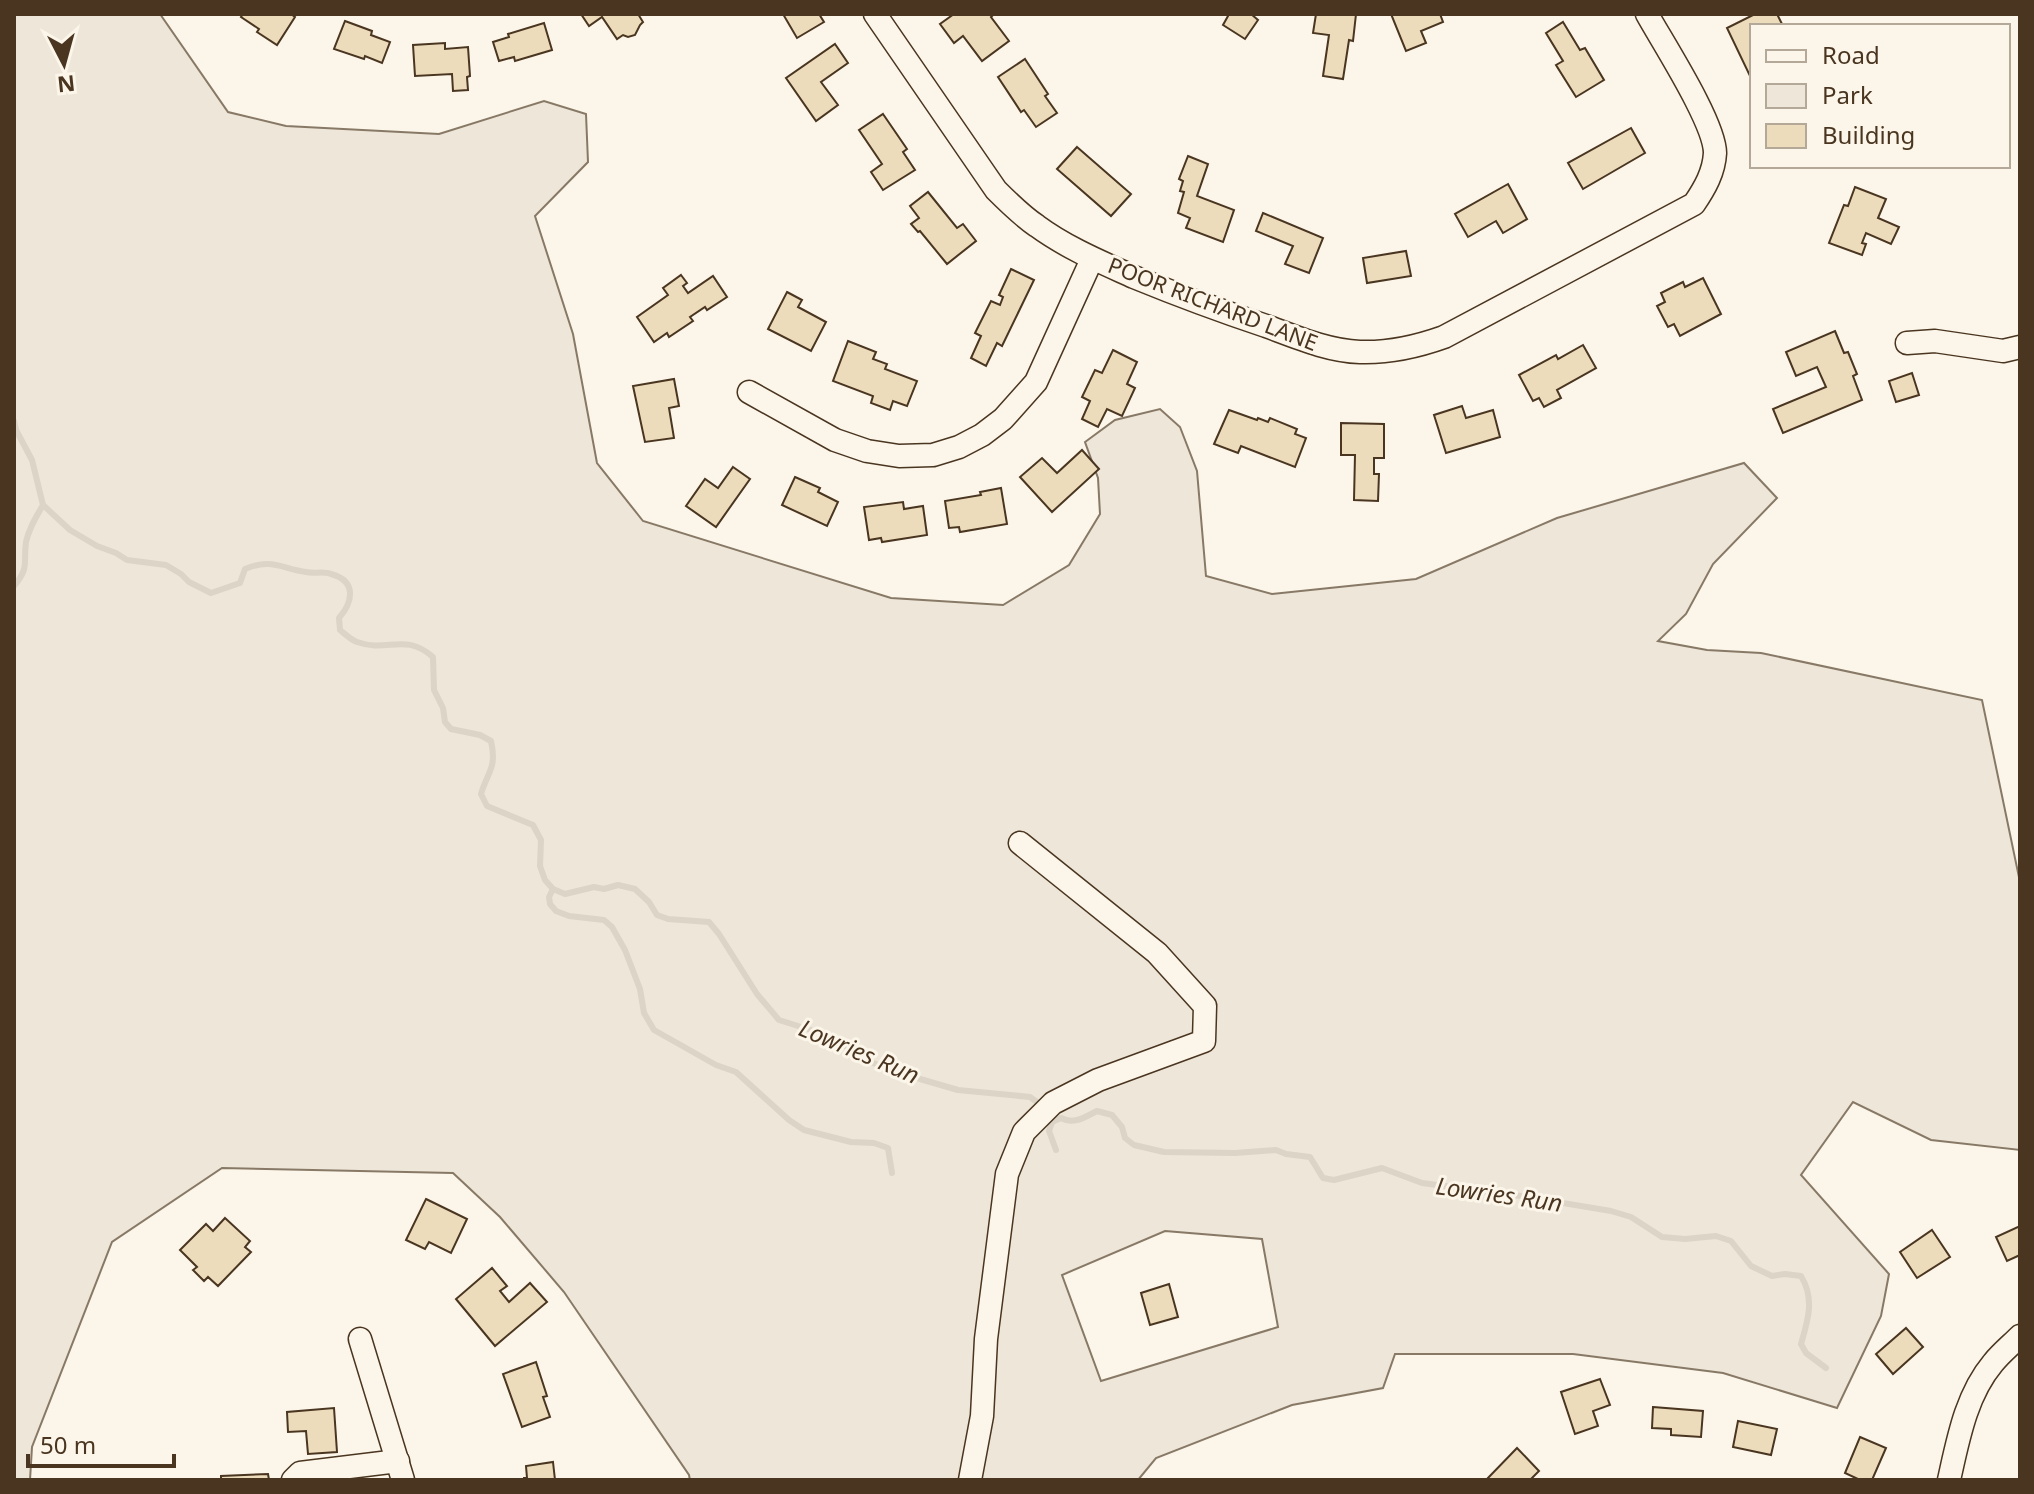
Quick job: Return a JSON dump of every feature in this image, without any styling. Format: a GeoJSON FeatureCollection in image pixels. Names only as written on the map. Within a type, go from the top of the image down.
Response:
{"type":"FeatureCollection","features":[{"type":"Feature","properties":{"kind":"street","name":"POOR RICHARD LANE"},"geometry":{"type":"LineString","coordinates":[[875,14],[996,190],[1037,227],[1092,259],[1222,311],[1328,347],[1358,352],[1418,346],[1444,337],[1694,204],[1711,175],[1715,153],[1712,137],[1647,14]]}},
{"type":"Feature","properties":{"kind":"street"},"geometry":{"type":"LineString","coordinates":[[749,392],[835,440],[867,451],[899,456],[933,455],[959,447],[1003,419],[1036,382],[1092,259]]}},
{"type":"Feature","properties":{"kind":"street"},"geometry":{"type":"LineString","coordinates":[[1907,343],[1935,341],[2003,351],[2020,347]]}},
{"type":"Feature","properties":{"kind":"street"},"geometry":{"type":"LineString","coordinates":[[970,1480],[982,1416],[986,1339],[1007,1174],[1024,1132],[1053,1103],[1098,1080],[1204,1041],[1205,1006],[1189,987],[1157,953],[1020,843]]}},
{"type":"Feature","properties":{"kind":"street"},"geometry":{"type":"LineString","coordinates":[[1949,1480],[1968,1406],[1978,1384],[1993,1363],[2020,1336]]}},
{"type":"Feature","properties":{"kind":"street"},"geometry":{"type":"LineString","coordinates":[[293,1480],[300,1473],[401,1470],[360,1339]]}},
{"type":"Feature","properties":{"kind":"green space"},"geometry":{"type":"Polygon","coordinates":[[[14,14],[160,14],[228,112],[286,126],[439,134],[544,101],[586,114],[588,162],[535,216],[573,334],[597,463],[643,521],[891,598],[1003,605],[1069,565],[1100,514],[1098,478],[1085,442],[1115,420],[1160,409],[1180,427],[1197,471],[1206,576],[1272,594],[1416,579],[1557,518],[1744,463],[1777,498],[1713,564],[1686,614],[1658,641],[1707,650],[1761,653],[1982,700],[2020,882],[2020,1150],[1931,1140],[1853,1102],[1801,1175],[1889,1274],[1881,1316],[1837,1408],[1723,1373],[1573,1354],[1395,1354],[1383,1388],[1292,1405],[1156,1458],[1138,1480],[690,1480],[564,1292],[500,1217],[453,1173],[222,1168],[112,1242],[32,1447],[30,1480],[14,1480],[14,14]],[[1165,1231],[1062,1275],[1101,1381],[1278,1327],[1262,1239],[1165,1231]]]}},
{"type":"Feature","properties":{"kind":"building"},"geometry":{"type":"Polygon","coordinates":[[[243,14],[291,14],[295,17],[277,45],[257,32],[259,29],[241,17],[243,14]]]}},
{"type":"Feature","properties":{"kind":"building"},"geometry":{"type":"Polygon","coordinates":[[[581,14],[638,14],[643,22],[635,35],[623,35],[617,39],[602,17],[589,26],[581,14]]]}},
{"type":"Feature","properties":{"kind":"building"},"geometry":{"type":"Polygon","coordinates":[[[783,14],[819,14],[824,22],[797,38],[783,14]]]}},
{"type":"Feature","properties":{"kind":"building"},"geometry":{"type":"Polygon","coordinates":[[[954,14],[994,14],[991,17],[1009,41],[982,61],[963,36],[954,43],[940,24],[954,14]]]}},
{"type":"Feature","properties":{"kind":"building"},"geometry":{"type":"Polygon","coordinates":[[[1225,14],[1251,14],[1258,20],[1245,39],[1223,25],[1228,16],[1225,14]]]}},
{"type":"Feature","properties":{"kind":"building"},"geometry":{"type":"Polygon","coordinates":[[[1316,14],[1356,14],[1343,79],[1323,76],[1329,35],[1313,33],[1316,14]]]}},
{"type":"Feature","properties":{"kind":"building"},"geometry":{"type":"Polygon","coordinates":[[[1391,14],[1440,14],[1443,22],[1421,31],[1426,43],[1406,51],[1391,14]]]}},
{"type":"Feature","properties":{"kind":"building"},"geometry":{"type":"Polygon","coordinates":[[[1755,14],[1777,14],[1782,24],[1750,24],[1750,76],[1727,28],[1755,14]]]}},
{"type":"Feature","properties":{"kind":"building"},"geometry":{"type":"Polygon","coordinates":[[[345,21],[390,42],[382,63],[334,49],[345,21]]]}},
{"type":"Feature","properties":{"kind":"building"},"geometry":{"type":"Polygon","coordinates":[[[1563,22],[1580,50],[1585,48],[1604,80],[1576,97],[1556,65],[1563,61],[1546,33],[1563,22]]]}},
{"type":"Feature","properties":{"kind":"building"},"geometry":{"type":"Polygon","coordinates":[[[544,23],[552,50],[515,61],[514,57],[499,61],[493,42],[544,23]]]}},
{"type":"Feature","properties":{"kind":"building"},"geometry":{"type":"Polygon","coordinates":[[[445,43],[445,49],[468,47],[468,90],[453,91],[452,74],[415,76],[413,45],[445,43]]]}},
{"type":"Feature","properties":{"kind":"building"},"geometry":{"type":"Polygon","coordinates":[[[835,44],[848,63],[821,82],[838,105],[816,121],[786,78],[835,44]]]}},
{"type":"Feature","properties":{"kind":"building"},"geometry":{"type":"Polygon","coordinates":[[[1025,59],[1057,113],[1036,127],[1024,110],[1021,112],[998,77],[1025,59]]]}},
{"type":"Feature","properties":{"kind":"building"},"geometry":{"type":"Polygon","coordinates":[[[883,114],[907,149],[903,152],[915,170],[883,190],[871,172],[882,164],[859,130],[883,114]]]}},
{"type":"Feature","properties":{"kind":"building"},"geometry":{"type":"Polygon","coordinates":[[[1631,128],[1645,153],[1583,189],[1568,163],[1631,128]]]}},
{"type":"Feature","properties":{"kind":"building"},"geometry":{"type":"Polygon","coordinates":[[[1077,147],[1131,194],[1111,216],[1057,169],[1077,147]]]}},
{"type":"Feature","properties":{"kind":"building"},"geometry":{"type":"Polygon","coordinates":[[[1188,156],[1208,164],[1197,196],[1234,210],[1223,242],[1186,228],[1190,218],[1178,213],[1184,192],[1180,191],[1183,181],[1179,179],[1188,156]]]}},
{"type":"Feature","properties":{"kind":"building"},"geometry":{"type":"Polygon","coordinates":[[[1508,184],[1527,219],[1503,233],[1496,221],[1468,237],[1455,214],[1508,184]]]}},
{"type":"Feature","properties":{"kind":"building"},"geometry":{"type":"Polygon","coordinates":[[[1855,187],[1886,199],[1878,218],[1899,227],[1891,244],[1866,233],[1862,255],[1829,243],[1855,187]]]}},
{"type":"Feature","properties":{"kind":"building"},"geometry":{"type":"Polygon","coordinates":[[[928,192],[957,228],[963,224],[976,241],[947,264],[911,224],[919,218],[910,206],[928,192]]]}},
{"type":"Feature","properties":{"kind":"building"},"geometry":{"type":"Polygon","coordinates":[[[1263,213],[1323,238],[1309,273],[1285,264],[1293,246],[1256,231],[1263,213]]]}},
{"type":"Feature","properties":{"kind":"building"},"geometry":{"type":"Polygon","coordinates":[[[1406,251],[1411,276],[1367,283],[1363,258],[1406,251]]]}},
{"type":"Feature","properties":{"kind":"building"},"geometry":{"type":"Polygon","coordinates":[[[1011,269],[1034,280],[1002,346],[997,343],[986,366],[971,358],[981,336],[975,333],[991,301],[1000,305],[1003,297],[999,295],[1011,269]]]}},
{"type":"Feature","properties":{"kind":"building"},"geometry":{"type":"Polygon","coordinates":[[[681,275],[687,283],[683,286],[688,293],[713,276],[727,297],[690,317],[693,321],[669,337],[667,333],[654,342],[637,317],[668,295],[663,288],[681,275]]]}},
{"type":"Feature","properties":{"kind":"building"},"geometry":{"type":"Polygon","coordinates":[[[1703,278],[1721,314],[1680,336],[1674,324],[1668,327],[1657,306],[1665,302],[1661,293],[1683,282],[1685,287],[1703,278]]]}},
{"type":"Feature","properties":{"kind":"building"},"geometry":{"type":"Polygon","coordinates":[[[787,292],[802,300],[798,307],[826,322],[811,351],[768,329],[787,292]]]}},
{"type":"Feature","properties":{"kind":"building"},"geometry":{"type":"Polygon","coordinates":[[[1835,331],[1857,374],[1853,376],[1862,400],[1783,433],[1773,409],[1826,387],[1817,367],[1796,376],[1786,352],[1835,331]]]}},
{"type":"Feature","properties":{"kind":"building"},"geometry":{"type":"Polygon","coordinates":[[[848,341],[876,352],[873,359],[887,364],[885,369],[917,381],[907,406],[893,401],[890,410],[871,403],[873,396],[833,381],[848,341]]]}},
{"type":"Feature","properties":{"kind":"building"},"geometry":{"type":"Polygon","coordinates":[[[1583,345],[1596,368],[1557,390],[1561,398],[1544,407],[1539,398],[1533,401],[1519,375],[1556,355],[1558,359],[1583,345]]]}},
{"type":"Feature","properties":{"kind":"building"},"geometry":{"type":"Polygon","coordinates":[[[1113,350],[1137,362],[1127,384],[1135,388],[1122,416],[1107,409],[1098,427],[1082,419],[1090,401],[1082,397],[1095,370],[1102,373],[1113,350]]]}},
{"type":"Feature","properties":{"kind":"building"},"geometry":{"type":"Polygon","coordinates":[[[1912,373],[1919,395],[1896,402],[1889,381],[1912,373]]]}},
{"type":"Feature","properties":{"kind":"building"},"geometry":{"type":"Polygon","coordinates":[[[674,379],[679,406],[669,408],[674,438],[645,442],[633,386],[674,379]]]}},
{"type":"Feature","properties":{"kind":"building"},"geometry":{"type":"Polygon","coordinates":[[[1462,406],[1466,418],[1493,410],[1500,437],[1446,453],[1434,415],[1462,406]]]}},
{"type":"Feature","properties":{"kind":"building"},"geometry":{"type":"Polygon","coordinates":[[[1229,410],[1257,420],[1268,422],[1270,418],[1297,429],[1295,434],[1306,438],[1295,467],[1241,446],[1238,453],[1214,444],[1229,410]]]}},
{"type":"Feature","properties":{"kind":"building"},"geometry":{"type":"Polygon","coordinates":[[[1341,423],[1384,424],[1384,458],[1374,458],[1374,474],[1379,474],[1378,501],[1354,500],[1355,455],[1341,455],[1341,423]]]}},
{"type":"Feature","properties":{"kind":"building"},"geometry":{"type":"Polygon","coordinates":[[[1082,450],[1099,469],[1052,512],[1020,477],[1042,458],[1057,473],[1082,450]]]}},
{"type":"Feature","properties":{"kind":"building"},"geometry":{"type":"Polygon","coordinates":[[[733,467],[750,479],[716,527],[686,506],[705,479],[718,488],[733,467]]]}},
{"type":"Feature","properties":{"kind":"building"},"geometry":{"type":"Polygon","coordinates":[[[795,477],[820,488],[818,492],[838,502],[827,526],[782,505],[795,477]]]}},
{"type":"Feature","properties":{"kind":"building"},"geometry":{"type":"Polygon","coordinates":[[[1001,488],[1007,524],[960,532],[959,527],[949,528],[945,501],[1001,488]]]}},
{"type":"Feature","properties":{"kind":"building"},"geometry":{"type":"Polygon","coordinates":[[[903,502],[904,509],[923,506],[927,535],[882,542],[881,538],[869,540],[864,507],[903,502]]]}},
{"type":"Feature","properties":{"kind":"building"},"geometry":{"type":"Polygon","coordinates":[[[426,1199],[467,1219],[451,1253],[429,1242],[425,1249],[406,1240],[426,1199]]]}},
{"type":"Feature","properties":{"kind":"building"},"geometry":{"type":"Polygon","coordinates":[[[225,1218],[250,1241],[245,1247],[251,1252],[218,1286],[208,1277],[204,1281],[193,1270],[197,1267],[180,1250],[206,1224],[213,1231],[225,1218]]]}},
{"type":"Feature","properties":{"kind":"building"},"geometry":{"type":"Polygon","coordinates":[[[2020,1226],[2020,1255],[2007,1261],[1996,1237],[2020,1226]]]}},
{"type":"Feature","properties":{"kind":"building"},"geometry":{"type":"Polygon","coordinates":[[[1932,1230],[1950,1257],[1917,1278],[1900,1252],[1932,1230]]]}},
{"type":"Feature","properties":{"kind":"building"},"geometry":{"type":"Polygon","coordinates":[[[492,1268],[507,1286],[500,1291],[509,1302],[530,1283],[547,1302],[495,1346],[456,1299],[492,1268]]]}},
{"type":"Feature","properties":{"kind":"building"},"geometry":{"type":"Polygon","coordinates":[[[1169,1284],[1178,1317],[1150,1325],[1141,1293],[1169,1284]]]}},
{"type":"Feature","properties":{"kind":"building"},"geometry":{"type":"Polygon","coordinates":[[[1906,1328],[1923,1347],[1893,1374],[1876,1354],[1906,1328]]]}},
{"type":"Feature","properties":{"kind":"building"},"geometry":{"type":"Polygon","coordinates":[[[536,1362],[550,1417],[522,1427],[503,1374],[536,1362]]]}},
{"type":"Feature","properties":{"kind":"building"},"geometry":{"type":"Polygon","coordinates":[[[1600,1379],[1610,1405],[1593,1411],[1598,1426],[1575,1434],[1561,1392],[1600,1379]]]}},
{"type":"Feature","properties":{"kind":"building"},"geometry":{"type":"Polygon","coordinates":[[[1653,1407],[1703,1411],[1701,1437],[1671,1435],[1671,1429],[1652,1428],[1653,1407]]]}},
{"type":"Feature","properties":{"kind":"building"},"geometry":{"type":"Polygon","coordinates":[[[334,1408],[337,1452],[308,1454],[306,1431],[288,1432],[287,1412],[334,1408]]]}},
{"type":"Feature","properties":{"kind":"building"},"geometry":{"type":"Polygon","coordinates":[[[1738,1421],[1777,1429],[1771,1455],[1733,1447],[1738,1421]]]}},
{"type":"Feature","properties":{"kind":"building"},"geometry":{"type":"Polygon","coordinates":[[[1860,1437],[1886,1448],[1872,1480],[1860,1480],[1845,1473],[1860,1437]]]}},
{"type":"Feature","properties":{"kind":"building"},"geometry":{"type":"Polygon","coordinates":[[[1517,1448],[1539,1471],[1530,1480],[1486,1480],[1517,1448]]]}},
{"type":"Feature","properties":{"kind":"building"},"geometry":{"type":"Polygon","coordinates":[[[553,1462],[555,1480],[524,1480],[527,1478],[526,1466],[553,1462]]]}},
{"type":"Feature","properties":{"kind":"building"},"geometry":{"type":"Polygon","coordinates":[[[268,1474],[269,1480],[221,1480],[221,1476],[268,1474]]]}},
{"type":"Feature","properties":{"kind":"waterway","name":"Lowries Run"},"geometry":{"type":"LineString","coordinates":[[14,421],[32,460],[43,505],[70,530],[97,546],[127,560],[166,565],[211,593],[240,583],[245,569],[262,564],[331,574],[349,587],[349,599],[339,618],[340,630],[346,635],[368,645],[413,646],[433,657],[434,690],[443,708],[445,722],[451,729],[480,735],[491,741],[492,764],[481,794],[487,806],[533,825],[541,840],[540,866],[545,880],[553,889],[565,894],[618,885],[635,889],[657,915],[668,919],[709,922],[757,994],[779,1020],[830,1036],[867,1061],[920,1079],[958,1090],[1030,1097],[1041,1105]]}},
{"type":"Feature","properties":{"kind":"waterway"},"geometry":{"type":"LineString","coordinates":[[14,586],[24,569],[29,532],[43,505]]}},
{"type":"Feature","properties":{"kind":"waterway"},"geometry":{"type":"LineString","coordinates":[[553,889],[549,897],[556,911],[569,916],[604,920],[612,927],[625,950],[640,989],[644,1013],[654,1030],[716,1065],[736,1072],[804,1130],[888,1148],[892,1173]]}},
{"type":"Feature","properties":{"kind":"waterway","name":"Lowries Run"},"geometry":{"type":"LineString","coordinates":[[1052,1122],[1061,1118],[1070,1121],[1079,1119],[1097,1111],[1112,1115],[1122,1127],[1125,1138],[1134,1145],[1164,1152],[1276,1150],[1310,1157],[1323,1178],[1334,1180],[1382,1168],[1422,1183],[1611,1211],[1631,1217],[1662,1237],[1685,1239],[1716,1236],[1731,1241],[1751,1266],[1772,1276],[1801,1276],[1809,1301],[1801,1344],[1806,1353],[1826,1368]]}},
{"type":"Feature","properties":{"kind":"waterway"},"geometry":{"type":"LineString","coordinates":[[1052,1122],[1049,1131],[1056,1150]]}}]}
